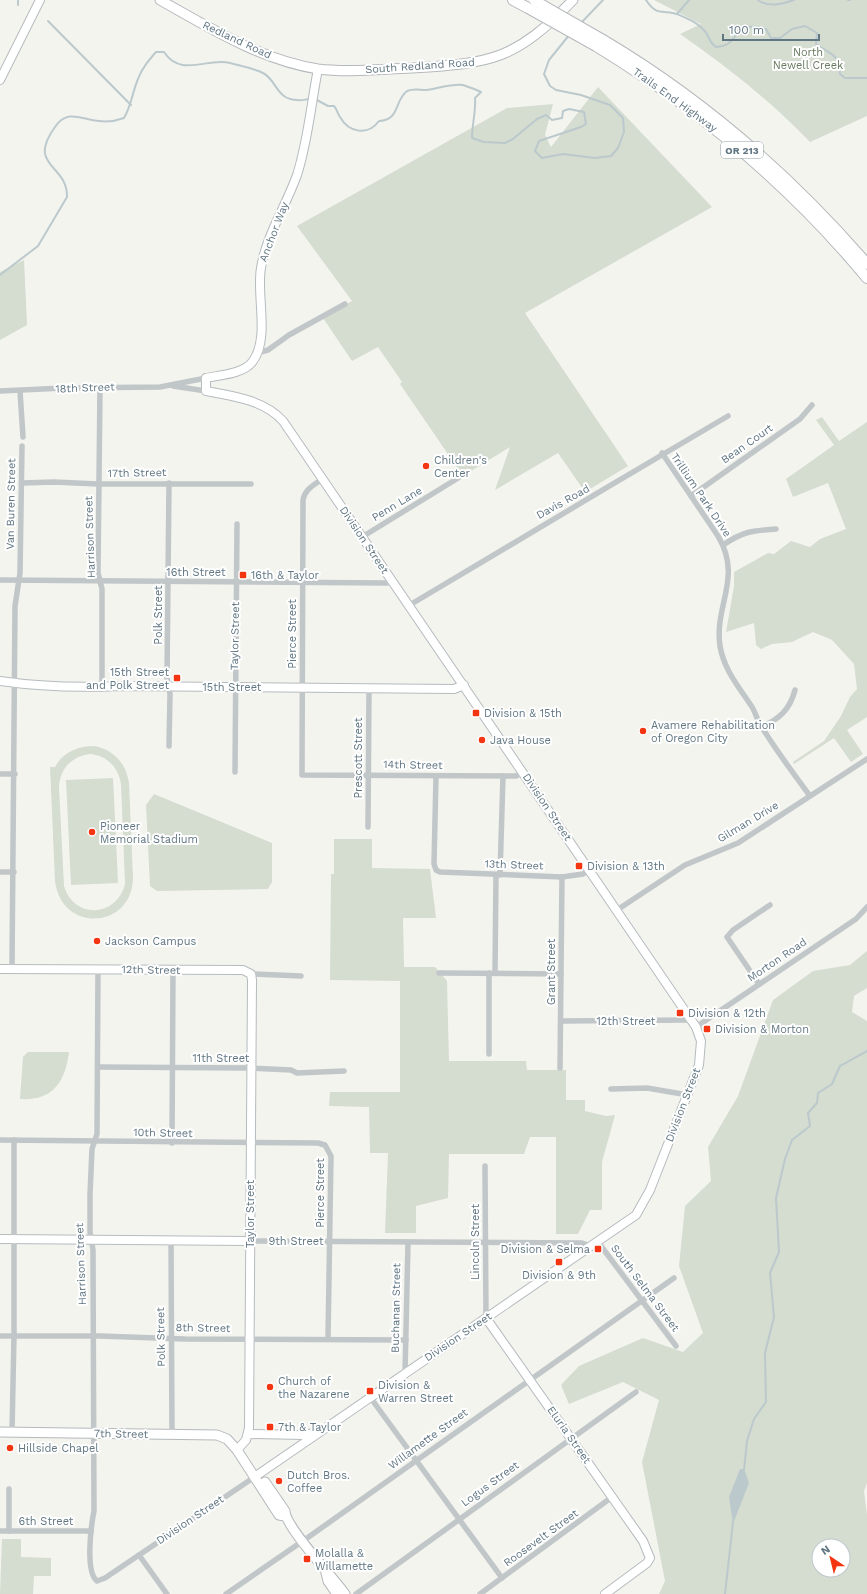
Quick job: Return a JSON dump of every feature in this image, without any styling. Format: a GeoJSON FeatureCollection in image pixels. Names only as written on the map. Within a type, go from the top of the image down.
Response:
{"type":"FeatureCollection","features":[{"type":"Feature","properties":{"kind":"highway","name":"Trails End Highway"},"geometry":{"type":"LineString","coordinates":[[513,0],[532,3],[676,87],[738,134],[805,195],[867,264]]}},
{"type":"Feature","properties":{"kind":"highway","name":"Trails End Highway"},"geometry":{"type":"LineString","coordinates":[[599,43],[726,137],[775,180],[817,222],[867,278]]}},
{"type":"Feature","properties":{"kind":"main road","name":"Redland Road"},"geometry":{"type":"LineString","coordinates":[[160,0],[259,52],[288,62],[318,69]]}},
{"type":"Feature","properties":{"kind":"main road","name":"South Redland Road"},"geometry":{"type":"LineString","coordinates":[[318,69],[381,69],[455,65],[487,60],[524,44],[544,29],[573,0]]}},
{"type":"Feature","properties":{"kind":"main road","name":"7th Street"},"geometry":{"type":"LineString","coordinates":[[0,1432],[216,1435],[226,1440],[237,1450],[256,1476],[262,1479],[285,1511],[285,1516],[326,1573]]}},
{"type":"Feature","properties":{"kind":"main road"},"geometry":{"type":"LineString","coordinates":[[326,1573],[328,1582],[337,1594]]}},
{"type":"Feature","properties":{"kind":"main road"},"geometry":{"type":"LineString","coordinates":[[326,1573],[333,1578],[345,1594]]}},
{"type":"Feature","properties":{"kind":"street"},"geometry":{"type":"LineString","coordinates":[[0,80],[40,0]]}},
{"type":"Feature","properties":{"kind":"street","name":"Anchor Way"},"geometry":{"type":"LineString","coordinates":[[257,354],[261,337],[259,285],[261,265],[294,184],[303,154],[318,69]]}},
{"type":"Feature","properties":{"kind":"street"},"geometry":{"type":"LineString","coordinates":[[257,354],[268,350],[289,335],[345,304]]}},
{"type":"Feature","properties":{"kind":"street","name":"18th Street"},"geometry":{"type":"LineString","coordinates":[[171,386],[244,368],[253,361],[257,354]]}},
{"type":"Feature","properties":{"kind":"street"},"geometry":{"type":"LineString","coordinates":[[206,378],[206,391]]}},
{"type":"Feature","properties":{"kind":"street","name":"18th Street"},"geometry":{"type":"LineString","coordinates":[[0,391],[171,386],[206,391],[260,404]]}},
{"type":"Feature","properties":{"kind":"street","name":"Harrison Street"},"geometry":{"type":"LineString","coordinates":[[100,387],[98,573],[102,589],[102,687]]}},
{"type":"Feature","properties":{"kind":"street"},"geometry":{"type":"LineString","coordinates":[[20,391],[23,436]]}},
{"type":"Feature","properties":{"kind":"street","name":"Division Street"},"geometry":{"type":"LineString","coordinates":[[97,1581],[105,1578],[256,1476],[595,1244],[639,1211],[650,1190],[697,1072],[701,1056],[701,1041],[694,1024],[283,421],[271,410],[260,404]]}},
{"type":"Feature","properties":{"kind":"street","name":"Bean Court"},"geometry":{"type":"LineString","coordinates":[[691,496],[800,419],[812,405]]}},
{"type":"Feature","properties":{"kind":"street","name":"Davis Road"},"geometry":{"type":"LineString","coordinates":[[408,606],[551,519],[604,490],[662,453],[728,416]]}},
{"type":"Feature","properties":{"kind":"street","name":"Van Buren Street"},"geometry":{"type":"LineString","coordinates":[[12,969],[15,774],[15,606],[19,580],[22,446]]}},
{"type":"Feature","properties":{"kind":"street","name":"Trillium Park Drive"},"geometry":{"type":"LineString","coordinates":[[662,453],[723,545],[729,566],[729,577],[722,612],[720,646],[732,678],[755,711],[761,727],[810,796]]}},
{"type":"Feature","properties":{"kind":"street","name":"Penn Lane"},"geometry":{"type":"LineString","coordinates":[[362,537],[463,475]]}},
{"type":"Feature","properties":{"kind":"street","name":"Pierce Street"},"geometry":{"type":"LineString","coordinates":[[302,775],[302,582],[304,494],[322,479]]}},
{"type":"Feature","properties":{"kind":"street","name":"17th Street"},"geometry":{"type":"LineString","coordinates":[[22,483],[251,484]]}},
{"type":"Feature","properties":{"kind":"street","name":"Polk Street"},"geometry":{"type":"LineString","coordinates":[[169,483],[169,746]]}},
{"type":"Feature","properties":{"kind":"street","name":"Taylor Street"},"geometry":{"type":"LineString","coordinates":[[235,772],[234,687],[237,524]]}},
{"type":"Feature","properties":{"kind":"street"},"geometry":{"type":"LineString","coordinates":[[723,545],[740,534],[748,531],[776,529]]}},
{"type":"Feature","properties":{"kind":"street","name":"16th Street"},"geometry":{"type":"LineString","coordinates":[[0,580],[387,583],[391,581]]}},
{"type":"Feature","properties":{"kind":"street","name":"15th Street"},"geometry":{"type":"LineString","coordinates":[[0,681],[14,684],[72,688],[169,686],[454,689],[464,685]]}},
{"type":"Feature","properties":{"kind":"street","name":"Prescott Street"},"geometry":{"type":"LineString","coordinates":[[368,827],[369,688]]}},
{"type":"Feature","properties":{"kind":"street"},"geometry":{"type":"LineString","coordinates":[[761,727],[783,714],[791,703],[795,690]]}},
{"type":"Feature","properties":{"kind":"street","name":"Gilman Drive"},"geometry":{"type":"LineString","coordinates":[[616,910],[685,865],[738,843],[867,759]]}},
{"type":"Feature","properties":{"kind":"street","name":"14th Street"},"geometry":{"type":"LineString","coordinates":[[302,775],[516,776],[523,772]]}},
{"type":"Feature","properties":{"kind":"street"},"geometry":{"type":"LineString","coordinates":[[0,774],[15,774]]}},
{"type":"Feature","properties":{"kind":"street","name":"13th Street"},"geometry":{"type":"LineString","coordinates":[[436,776],[434,864],[436,870],[440,872],[562,877],[583,874],[589,870]]}},
{"type":"Feature","properties":{"kind":"street"},"geometry":{"type":"LineString","coordinates":[[489,1054],[503,776]]}},
{"type":"Feature","properties":{"kind":"street"},"geometry":{"type":"LineString","coordinates":[[0,872],[14,872]]}},
{"type":"Feature","properties":{"kind":"street","name":"Grant Street"},"geometry":{"type":"LineString","coordinates":[[560,1068],[562,877]]}},
{"type":"Feature","properties":{"kind":"street"},"geometry":{"type":"LineString","coordinates":[[759,984],[727,937],[733,930],[770,905]]}},
{"type":"Feature","properties":{"kind":"street","name":"Morton Road"},"geometry":{"type":"LineString","coordinates":[[694,1024],[759,984],[856,919],[867,907]]}},
{"type":"Feature","properties":{"kind":"street","name":"12th Street"},"geometry":{"type":"LineString","coordinates":[[0,969],[173,971],[243,970],[251,974],[301,976]]}},
{"type":"Feature","properties":{"kind":"street","name":"Harrison Street"},"geometry":{"type":"LineString","coordinates":[[97,1581],[93,1578],[91,1571],[91,1531],[94,1511],[92,1239],[90,1232],[90,1194],[92,1149],[98,1134],[98,970]]}},
{"type":"Feature","properties":{"kind":"street"},"geometry":{"type":"LineString","coordinates":[[172,1143],[173,971]]}},
{"type":"Feature","properties":{"kind":"street"},"geometry":{"type":"LineString","coordinates":[[439,973],[561,974]]}},
{"type":"Feature","properties":{"kind":"street","name":"Taylor Street"},"geometry":{"type":"LineString","coordinates":[[248,1434],[250,1338],[251,974]]}},
{"type":"Feature","properties":{"kind":"street","name":"12th Street"},"geometry":{"type":"LineString","coordinates":[[561,1021],[694,1024]]}},
{"type":"Feature","properties":{"kind":"street","name":"11th Street"},"geometry":{"type":"LineString","coordinates":[[98,1067],[251,1068],[291,1070],[297,1073],[344,1071]]}},
{"type":"Feature","properties":{"kind":"street"},"geometry":{"type":"LineString","coordinates":[[611,1089],[647,1088],[688,1094]]}},
{"type":"Feature","properties":{"kind":"street","name":"10th Street"},"geometry":{"type":"LineString","coordinates":[[0,1140],[172,1143],[318,1143],[325,1145]]}},
{"type":"Feature","properties":{"kind":"street"},"geometry":{"type":"LineString","coordinates":[[12,1432],[15,1239],[14,1140]]}},
{"type":"Feature","properties":{"kind":"street","name":"Pierce Street"},"geometry":{"type":"LineString","coordinates":[[325,1145],[329,1150],[330,1156],[328,1338]]}},
{"type":"Feature","properties":{"kind":"street","name":"Lincoln Street"},"geometry":{"type":"LineString","coordinates":[[485,1166],[486,1318]]}},
{"type":"Feature","properties":{"kind":"street","name":"9th Street"},"geometry":{"type":"LineString","coordinates":[[0,1239],[595,1244]]}},
{"type":"Feature","properties":{"kind":"street","name":"Polk Street"},"geometry":{"type":"LineString","coordinates":[[171,1240],[170,1337],[172,1434]]}},
{"type":"Feature","properties":{"kind":"street","name":"Buchanan Street"},"geometry":{"type":"LineString","coordinates":[[404,1374],[408,1242]]}},
{"type":"Feature","properties":{"kind":"street","name":"South Selma Street"},"geometry":{"type":"LineString","coordinates":[[595,1244],[642,1300],[676,1346]]}},
{"type":"Feature","properties":{"kind":"street","name":"Willamette Street"},"geometry":{"type":"LineString","coordinates":[[226,1594],[674,1278]]}},
{"type":"Feature","properties":{"kind":"street","name":"Eluria Street"},"geometry":{"type":"LineString","coordinates":[[486,1318],[644,1541],[649,1555],[648,1561],[644,1566],[605,1594]]}},
{"type":"Feature","properties":{"kind":"street","name":"8th Street"},"geometry":{"type":"LineString","coordinates":[[0,1336],[170,1337],[185,1339],[328,1338],[406,1340]]}},
{"type":"Feature","properties":{"kind":"street","name":"Logus Street"},"geometry":{"type":"LineString","coordinates":[[356,1594],[636,1392]]}},
{"type":"Feature","properties":{"kind":"street"},"geometry":{"type":"LineString","coordinates":[[370,1397],[460,1518],[502,1578]]}},
{"type":"Feature","properties":{"kind":"street"},"geometry":{"type":"LineString","coordinates":[[237,1450],[248,1434],[304,1436],[320,1432]]}},
{"type":"Feature","properties":{"kind":"street"},"geometry":{"type":"LineString","coordinates":[[9,1488],[9,1531]]}},
{"type":"Feature","properties":{"kind":"street","name":"Roosevelt Street"},"geometry":{"type":"LineString","coordinates":[[480,1594],[612,1497]]}},
{"type":"Feature","properties":{"kind":"street","name":"6th Street"},"geometry":{"type":"LineString","coordinates":[[0,1531],[91,1531]]}},
{"type":"Feature","properties":{"kind":"street"},"geometry":{"type":"LineString","coordinates":[[139,1555],[167,1594]]}},
{"type":"Feature","properties":{"kind":"green space","name":"North Newell Creek"},"geometry":{"type":"Polygon","coordinates":[[[654,0],[867,0],[867,116],[810,142],[780,112],[748,85],[680,34],[701,24],[654,0]]]}},
{"type":"Feature","properties":{"kind":"green space"},"geometry":{"type":"Polygon","coordinates":[[[598,87],[712,207],[525,313],[628,466],[585,492],[558,453],[495,490],[510,447],[463,476],[400,384],[402,382],[378,347],[352,361],[323,318],[352,301],[297,226],[507,108],[553,104],[545,135],[551,147],[598,87]]]}},
{"type":"Feature","properties":{"kind":"green space"},"geometry":{"type":"Polygon","coordinates":[[[24,260],[27,325],[0,340],[0,272],[24,260]]]}},
{"type":"Feature","properties":{"kind":"green space"},"geometry":{"type":"Polygon","coordinates":[[[822,417],[839,441],[867,422],[867,717],[847,730],[863,754],[851,762],[834,738],[794,764],[793,762],[824,741],[841,716],[850,697],[857,689],[854,664],[832,640],[813,632],[792,642],[772,644],[761,649],[756,645],[754,623],[726,632],[734,586],[734,572],[768,553],[774,554],[791,541],[810,547],[820,539],[846,529],[828,483],[793,497],[786,479],[834,445],[816,420],[822,417]]]}},
{"type":"Feature","properties":{"kind":"green space"},"geometry":{"type":"Polygon","coordinates":[[[88,746],[101,748],[118,758],[125,769],[129,783],[133,878],[130,895],[121,908],[109,916],[96,918],[82,917],[70,910],[60,898],[55,881],[50,767],[55,767],[62,757],[72,751],[88,746]],[[89,754],[72,761],[64,769],[59,787],[64,886],[69,897],[77,905],[86,909],[95,910],[105,908],[114,903],[125,884],[121,784],[114,767],[106,759],[89,754]]]}},
{"type":"Feature","properties":{"kind":"green space"},"geometry":{"type":"Polygon","coordinates":[[[113,778],[118,883],[71,885],[66,780],[113,778]]]}},
{"type":"Feature","properties":{"kind":"green space"},"geometry":{"type":"Polygon","coordinates":[[[154,794],[272,843],[272,882],[268,889],[157,891],[150,886],[146,805],[154,794]]]}},
{"type":"Feature","properties":{"kind":"green space"},"geometry":{"type":"Polygon","coordinates":[[[334,839],[372,839],[372,868],[430,869],[436,918],[403,918],[404,967],[435,967],[447,981],[449,1061],[526,1061],[527,1070],[566,1070],[566,1100],[585,1100],[585,1111],[606,1116],[615,1115],[602,1162],[602,1210],[590,1210],[578,1234],[556,1234],[556,1137],[530,1137],[524,1154],[449,1154],[448,1198],[416,1206],[416,1233],[385,1233],[388,1153],[370,1153],[369,1107],[329,1106],[330,1092],[400,1092],[400,981],[330,980],[331,874],[334,874],[334,839]]]}},
{"type":"Feature","properties":{"kind":"green space"},"geometry":{"type":"Polygon","coordinates":[[[867,951],[867,988],[854,996],[852,1012],[867,1021],[867,1483],[864,1491],[867,1515],[867,1594],[659,1594],[665,1581],[642,1462],[659,1400],[623,1382],[569,1404],[561,1385],[579,1366],[643,1338],[683,1352],[703,1333],[679,1266],[685,1206],[711,1181],[708,1147],[738,1096],[773,1000],[813,971],[850,965],[867,951]]]}},
{"type":"Feature","properties":{"kind":"green space"},"geometry":{"type":"Polygon","coordinates":[[[28,1052],[69,1052],[64,1072],[55,1088],[41,1097],[20,1099],[23,1057],[28,1052]]]}},
{"type":"Feature","properties":{"kind":"green space"},"geometry":{"type":"Polygon","coordinates":[[[2,1539],[21,1539],[21,1557],[51,1558],[51,1576],[34,1576],[33,1594],[0,1594],[2,1539]]]}},
{"type":"Feature","properties":{"kind":"shaded area"},"geometry":{"type":"Polygon","coordinates":[[[740,1469],[744,1469],[749,1483],[733,1524],[729,1497],[740,1469]]]}},
{"type":"Feature","properties":{"kind":"waterway"},"geometry":{"type":"LineString","coordinates":[[18,0],[18,5]]}},
{"type":"Feature","properties":{"kind":"waterway"},"geometry":{"type":"LineString","coordinates":[[580,24],[603,0]]}},
{"type":"Feature","properties":{"kind":"waterway"},"geometry":{"type":"LineString","coordinates":[[646,0],[653,9],[657,11],[677,14],[689,0]]}},
{"type":"Feature","properties":{"kind":"waterway"},"geometry":{"type":"LineString","coordinates":[[758,0],[771,5],[794,0]]}},
{"type":"Feature","properties":{"kind":"waterway"},"geometry":{"type":"LineString","coordinates":[[677,14],[701,27],[707,34],[711,43],[716,47],[728,44],[740,30],[747,27],[766,29],[771,38],[780,38],[792,29],[805,26],[817,33],[816,44],[836,58],[840,74],[845,78],[867,78]]}},
{"type":"Feature","properties":{"kind":"waterway"},"geometry":{"type":"LineString","coordinates":[[48,21],[131,105]]}},
{"type":"Feature","properties":{"kind":"waterway"},"geometry":{"type":"LineString","coordinates":[[315,99],[328,106],[334,106],[340,117],[348,126],[359,131],[364,131],[375,126],[379,121],[386,120],[394,114],[403,95],[409,90],[426,90],[454,85],[463,85],[481,92],[475,98],[472,138],[484,142],[505,143],[513,139],[537,119],[546,115],[552,120],[562,118],[563,111],[569,109],[584,112],[586,124],[539,141],[535,151],[542,158],[563,154],[595,158],[611,156],[618,148],[624,132],[623,118],[610,105],[581,95],[556,90],[550,86],[544,74],[549,60],[570,34]]}},
{"type":"Feature","properties":{"kind":"waterway"},"geometry":{"type":"LineString","coordinates":[[0,275],[38,246],[67,197],[66,186],[46,158],[45,150],[47,140],[55,127],[60,121],[70,116],[105,121],[115,121],[124,118],[140,75],[146,64],[156,52],[164,52],[171,60],[178,64],[195,65],[222,62],[251,68],[268,76],[285,97],[300,100],[310,99]]}},
{"type":"Feature","properties":{"kind":"waterway"},"geometry":{"type":"LineString","coordinates":[[744,1470],[747,1441],[754,1419],[766,1402],[765,1353],[774,1317],[770,1273],[779,1252],[776,1198],[785,1159],[792,1140],[810,1126],[808,1113],[817,1103],[818,1093],[832,1084],[840,1066],[867,1051]]}},
{"type":"Feature","properties":{"kind":"waterway"},"geometry":{"type":"LineString","coordinates":[[725,1594],[733,1522]]}},
{"type":"Feature","properties":{"kind":"place","name":"Children's Center"},"geometry":{"type":"Point","coordinates":[426,466]}},
{"type":"Feature","properties":{"kind":"place","name":"16th & Taylor"},"geometry":{"type":"Point","coordinates":[243,575]}},
{"type":"Feature","properties":{"kind":"place","name":"15th Street and Polk Street"},"geometry":{"type":"Point","coordinates":[177,678]}},
{"type":"Feature","properties":{"kind":"place","name":"Division & 15th"},"geometry":{"type":"Point","coordinates":[476,713]}},
{"type":"Feature","properties":{"kind":"place","name":"Avamere Rehabilitation of Oregon City"},"geometry":{"type":"Point","coordinates":[643,731]}},
{"type":"Feature","properties":{"kind":"place","name":"Java House"},"geometry":{"type":"Point","coordinates":[482,740]}},
{"type":"Feature","properties":{"kind":"place","name":"Pioneer Memorial Stadium"},"geometry":{"type":"Point","coordinates":[92,832]}},
{"type":"Feature","properties":{"kind":"place","name":"Division & 13th"},"geometry":{"type":"Point","coordinates":[579,866]}},
{"type":"Feature","properties":{"kind":"place","name":"Jackson Campus"},"geometry":{"type":"Point","coordinates":[97,941]}},
{"type":"Feature","properties":{"kind":"place","name":"Division & 12th"},"geometry":{"type":"Point","coordinates":[680,1013]}},
{"type":"Feature","properties":{"kind":"place","name":"Division & Morton"},"geometry":{"type":"Point","coordinates":[707,1029]}},
{"type":"Feature","properties":{"kind":"place","name":"Division & Selma"},"geometry":{"type":"Point","coordinates":[598,1249]}},
{"type":"Feature","properties":{"kind":"place","name":"Division & 9th"},"geometry":{"type":"Point","coordinates":[559,1262]}},
{"type":"Feature","properties":{"kind":"place","name":"Church of the Nazarene"},"geometry":{"type":"Point","coordinates":[270,1387]}},
{"type":"Feature","properties":{"kind":"place","name":"Division & Warren Street"},"geometry":{"type":"Point","coordinates":[370,1391]}},
{"type":"Feature","properties":{"kind":"place","name":"7th & Taylor"},"geometry":{"type":"Point","coordinates":[270,1427]}},
{"type":"Feature","properties":{"kind":"place","name":"Hillside Chapel"},"geometry":{"type":"Point","coordinates":[10,1448]}},
{"type":"Feature","properties":{"kind":"place","name":"Dutch Bros. Coffee"},"geometry":{"type":"Point","coordinates":[279,1481]}},
{"type":"Feature","properties":{"kind":"place","name":"Molalla & Willamette"},"geometry":{"type":"Point","coordinates":[307,1559]}}]}
